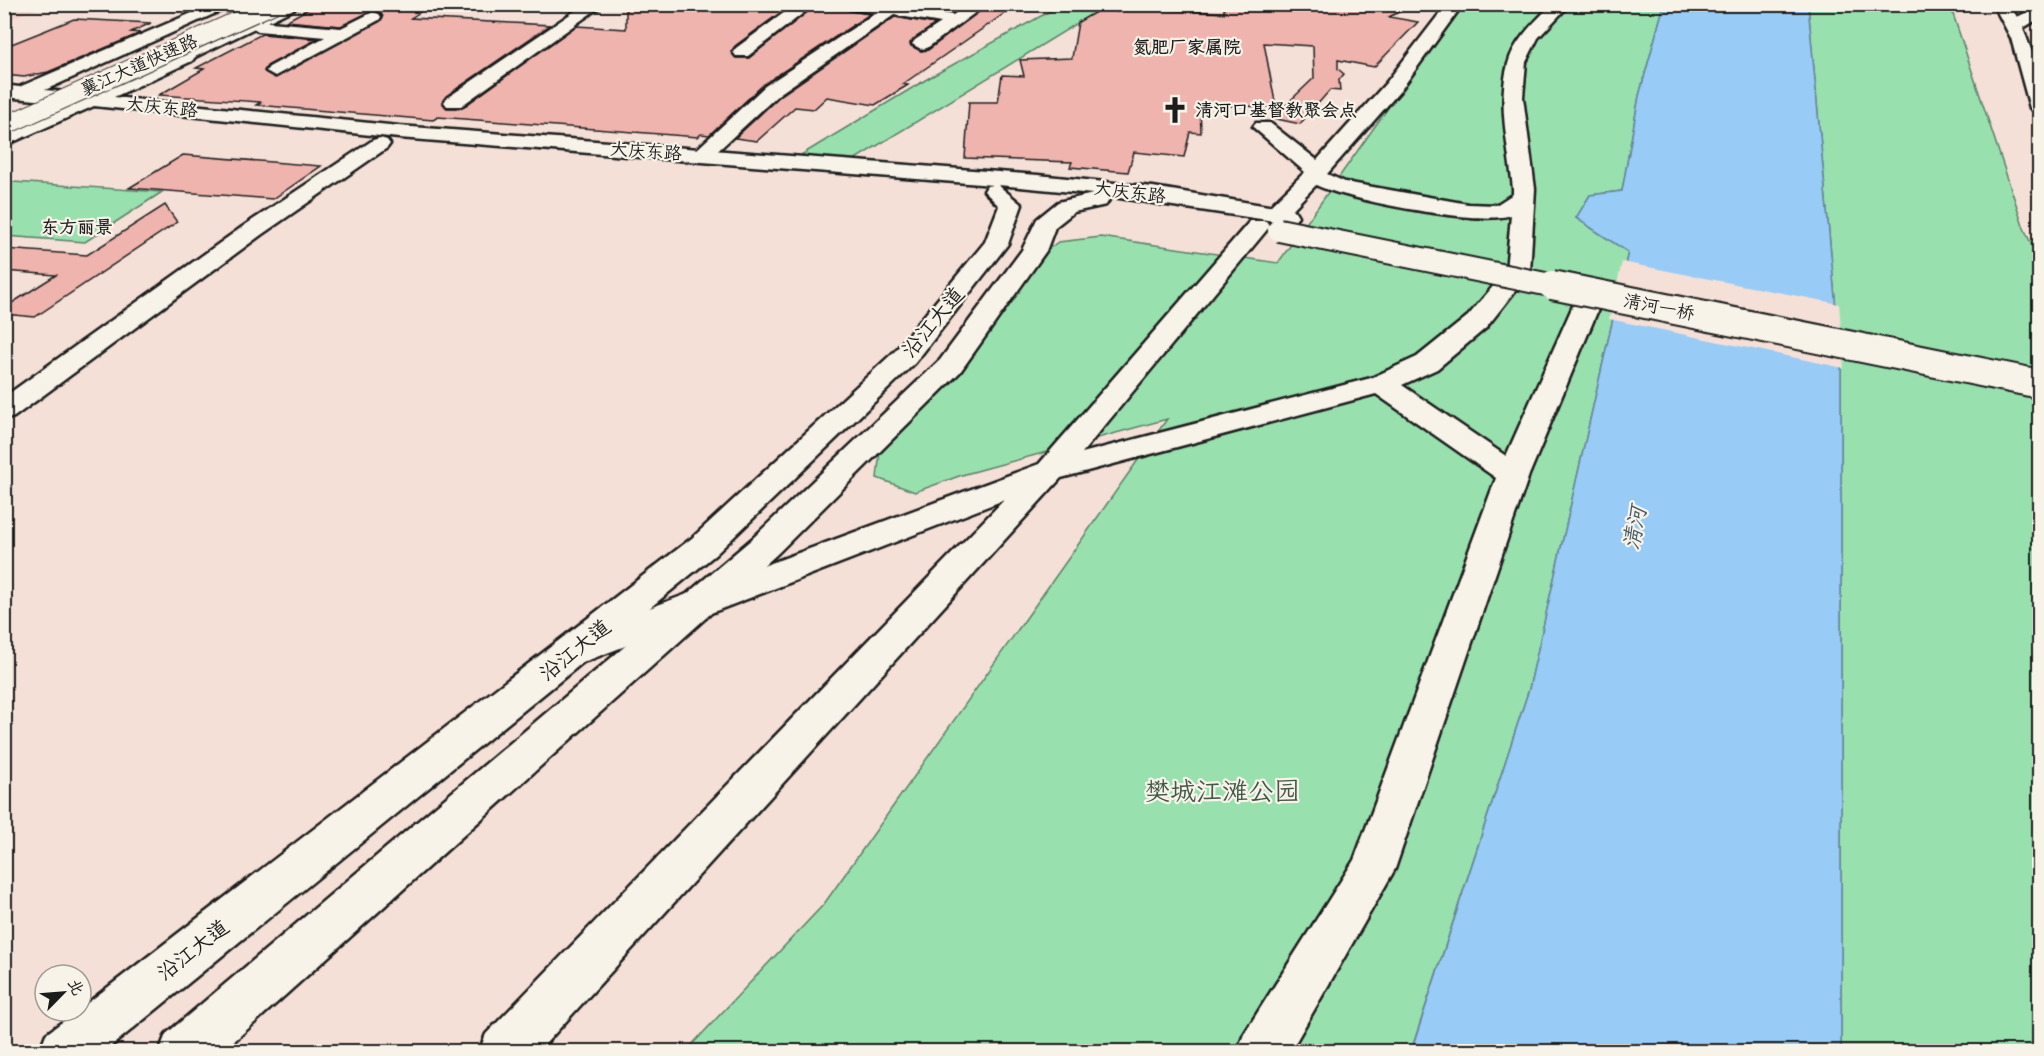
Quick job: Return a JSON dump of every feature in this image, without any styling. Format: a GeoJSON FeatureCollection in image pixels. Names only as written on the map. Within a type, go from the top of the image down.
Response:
{"type":"FeatureCollection","features":[{"type":"Feature","properties":{"kind":"main road","name":"襄江大道快速路"},"geometry":{"type":"LineString","coordinates":[[4,111],[247,4]]}},
{"type":"Feature","properties":{"kind":"main road","name":"襄江大道快速路"},"geometry":{"type":"LineString","coordinates":[[4,126],[274,4]]}},
{"type":"Feature","properties":{"kind":"main road"},"geometry":{"type":"LineString","coordinates":[[4,140],[92,101],[296,4]]}},
{"type":"Feature","properties":{"kind":"main road"},"geometry":{"type":"LineString","coordinates":[[150,72],[258,26],[302,4]]}},
{"type":"Feature","properties":{"kind":"main road"},"geometry":{"type":"LineString","coordinates":[[454,102],[596,4]]}},
{"type":"Feature","properties":{"kind":"main road"},"geometry":{"type":"LineString","coordinates":[[742,52],[807,4]]}},
{"type":"Feature","properties":{"kind":"main road"},"geometry":{"type":"LineString","coordinates":[[850,4],[956,20]]}},
{"type":"Feature","properties":{"kind":"main road"},"geometry":{"type":"LineString","coordinates":[[921,44],[979,4]]}},
{"type":"Feature","properties":{"kind":"main road"},"geometry":{"type":"LineString","coordinates":[[504,1052],[1050,471],[1374,110],[1433,37],[1455,4]]}},
{"type":"Feature","properties":{"kind":"main road"},"geometry":{"type":"LineString","coordinates":[[576,650],[1050,471],[1381,384],[1427,363],[1477,322],[1518,272],[1523,197],[1513,97],[1517,62],[1531,36],[1562,4]]}},
{"type":"Feature","properties":{"kind":"main road"},"geometry":{"type":"LineString","coordinates":[[2001,4],[2020,38],[2040,108]]}},
{"type":"Feature","properties":{"kind":"main road"},"geometry":{"type":"LineString","coordinates":[[11,95],[227,5]]}},
{"type":"Feature","properties":{"kind":"main road"},"geometry":{"type":"LineString","coordinates":[[702,155],[772,90],[891,10]]}},
{"type":"Feature","properties":{"kind":"main road"},"geometry":{"type":"LineString","coordinates":[[2012,27],[2040,11]]}},
{"type":"Feature","properties":{"kind":"main road"},"geometry":{"type":"LineString","coordinates":[[275,71],[373,17]]}},
{"type":"Feature","properties":{"kind":"main road"},"geometry":{"type":"LineString","coordinates":[[258,26],[345,33]]}},
{"type":"Feature","properties":{"kind":"main road","name":"大庆东路"},"geometry":{"type":"LineString","coordinates":[[11,95],[399,132],[702,155],[1142,193],[1275,221]]}},
{"type":"Feature","properties":{"kind":"main road","name":"大庆东路"},"geometry":{"type":"LineString","coordinates":[[4,106],[72,110],[380,144],[806,173],[995,190],[1275,221]]}},
{"type":"Feature","properties":{"kind":"main road"},"geometry":{"type":"LineString","coordinates":[[1263,128],[1310,179],[1339,188],[1486,213],[1509,208],[1523,197]]}},
{"type":"Feature","properties":{"kind":"main road"},"geometry":{"type":"LineString","coordinates":[[4,411],[253,230],[380,144]]}},
{"type":"Feature","properties":{"kind":"main road","name":"沿江大道"},"geometry":{"type":"LineString","coordinates":[[64,1052],[576,650],[704,546],[905,357],[996,244],[1011,205],[995,190]]}},
{"type":"Feature","properties":{"kind":"main road","name":"沿江大道"},"geometry":{"type":"LineString","coordinates":[[184,1052],[765,546],[950,366],[1034,251],[1045,224],[1066,207],[1098,200]]}},
{"type":"Feature","properties":{"kind":"main road","name":"清河一桥"},"geometry":{"type":"LineString","coordinates":[[1275,221],[2040,362]]}},
{"type":"Feature","properties":{"kind":"main road","name":"清河一桥"},"geometry":{"type":"LineString","coordinates":[[1275,221],[2040,384]]}},
{"type":"Feature","properties":{"kind":"main road"},"geometry":{"type":"LineString","coordinates":[[1262,1052],[1373,869],[1513,474],[1594,288],[1518,272]]}},
{"type":"Feature","properties":{"kind":"main road"},"geometry":{"type":"LineString","coordinates":[[1381,384],[1513,474]]}},
{"type":"Feature","properties":{"kind":"shaded area"},"geometry":{"type":"Polygon","coordinates":[[[5,4],[46,4],[46,5],[5,21],[5,4]]]}},
{"type":"Feature","properties":{"kind":"green space"},"geometry":{"type":"Polygon","coordinates":[[[1061,5],[1107,5],[849,163],[796,158],[927,79],[1061,5]]]}},
{"type":"Feature","properties":{"kind":"green space","name":"樊城江滩公园"},"geometry":{"type":"Polygon","coordinates":[[[1461,5],[1664,5],[1639,96],[1622,191],[1590,195],[1576,218],[1628,252],[1529,689],[1411,1051],[685,1052],[824,904],[1167,419],[962,475],[915,492],[877,478],[881,443],[1033,260],[1058,242],[1101,237],[1278,263],[1461,5]]]}},
{"type":"Feature","properties":{"kind":"green space"},"geometry":{"type":"Polygon","coordinates":[[[1808,5],[1950,5],[2024,228],[2039,262],[2039,1051],[1841,1051],[1841,363],[1808,5]]]}},
{"type":"Feature","properties":{"kind":"green space"},"geometry":{"type":"Polygon","coordinates":[[[13,182],[162,192],[85,242],[5,236],[5,187],[13,182]]]}},
{"type":"Feature","properties":{"kind":"water","name":"清河"},"geometry":{"type":"Polygon","coordinates":[[[1664,5],[1808,5],[1841,363],[1841,1051],[1411,1052],[1529,689],[1628,252],[1576,218],[1590,195],[1622,191],[1639,96],[1664,5]]]}},
{"type":"Feature","properties":{"kind":"pier"},"geometry":{"type":"Polygon","coordinates":[[[1622,262],[1839,304],[1844,368],[1609,319],[1622,262]]]}},
{"type":"Feature","properties":{"kind":"building"},"geometry":{"type":"Polygon","coordinates":[[[317,4],[432,4],[411,18],[550,25],[446,96],[442,102],[447,108],[462,108],[576,26],[626,29],[626,4],[792,4],[735,46],[731,52],[736,58],[749,58],[817,4],[841,6],[850,11],[870,14],[764,84],[709,135],[701,134],[698,137],[438,117],[433,120],[256,105],[261,102],[159,95],[204,69],[196,68],[262,34],[317,39],[267,66],[264,71],[276,78],[383,18],[381,13],[374,10],[341,26],[286,21],[317,4]]]}},
{"type":"Feature","properties":{"kind":"building"},"geometry":{"type":"Polygon","coordinates":[[[903,4],[964,4],[952,13],[903,4]]]}},
{"type":"Feature","properties":{"kind":"building"},"geometry":{"type":"Polygon","coordinates":[[[989,4],[1018,4],[903,84],[908,85],[875,105],[827,97],[814,109],[795,107],[757,141],[735,138],[780,96],[895,17],[935,24],[910,43],[911,46],[921,51],[928,50],[989,4]]]}},
{"type":"Feature","properties":{"kind":"building"},"geometry":{"type":"Polygon","coordinates":[[[1224,4],[1415,4],[1389,17],[1418,22],[1374,67],[1338,60],[1338,69],[1344,74],[1339,80],[1340,91],[1330,90],[1300,124],[1272,118],[1314,78],[1313,46],[1264,43],[1276,107],[1200,105],[1201,133],[1190,132],[1184,157],[1134,152],[1128,172],[1070,167],[1072,162],[965,158],[969,102],[998,102],[1002,75],[1024,76],[1020,60],[1072,58],[1078,22],[1101,9],[1118,12],[1120,7],[1224,13],[1224,4]]]}},
{"type":"Feature","properties":{"kind":"building"},"geometry":{"type":"Polygon","coordinates":[[[74,19],[151,23],[131,32],[141,33],[48,72],[24,77],[4,75],[4,47],[74,19]]]}},
{"type":"Feature","properties":{"kind":"building"},"geometry":{"type":"Polygon","coordinates":[[[183,155],[321,166],[273,199],[129,188],[183,155]]]}},
{"type":"Feature","properties":{"kind":"building"},"geometry":{"type":"Polygon","coordinates":[[[165,205],[177,222],[35,317],[4,314],[4,308],[56,275],[4,271],[4,249],[87,255],[165,205]]]}},
{"type":"Feature","properties":{"kind":"place","name":"清河口基督教聚会点"},"geometry":{"type":"Point","coordinates":[1175,110]}},
{"type":"Feature","properties":{"kind":"district","name":"氮肥厂家属院"},"geometry":{"type":"Point","coordinates":[1187,47]}},
{"type":"Feature","properties":{"kind":"district","name":"东方丽景"},"geometry":{"type":"Point","coordinates":[77,227]}}]}
